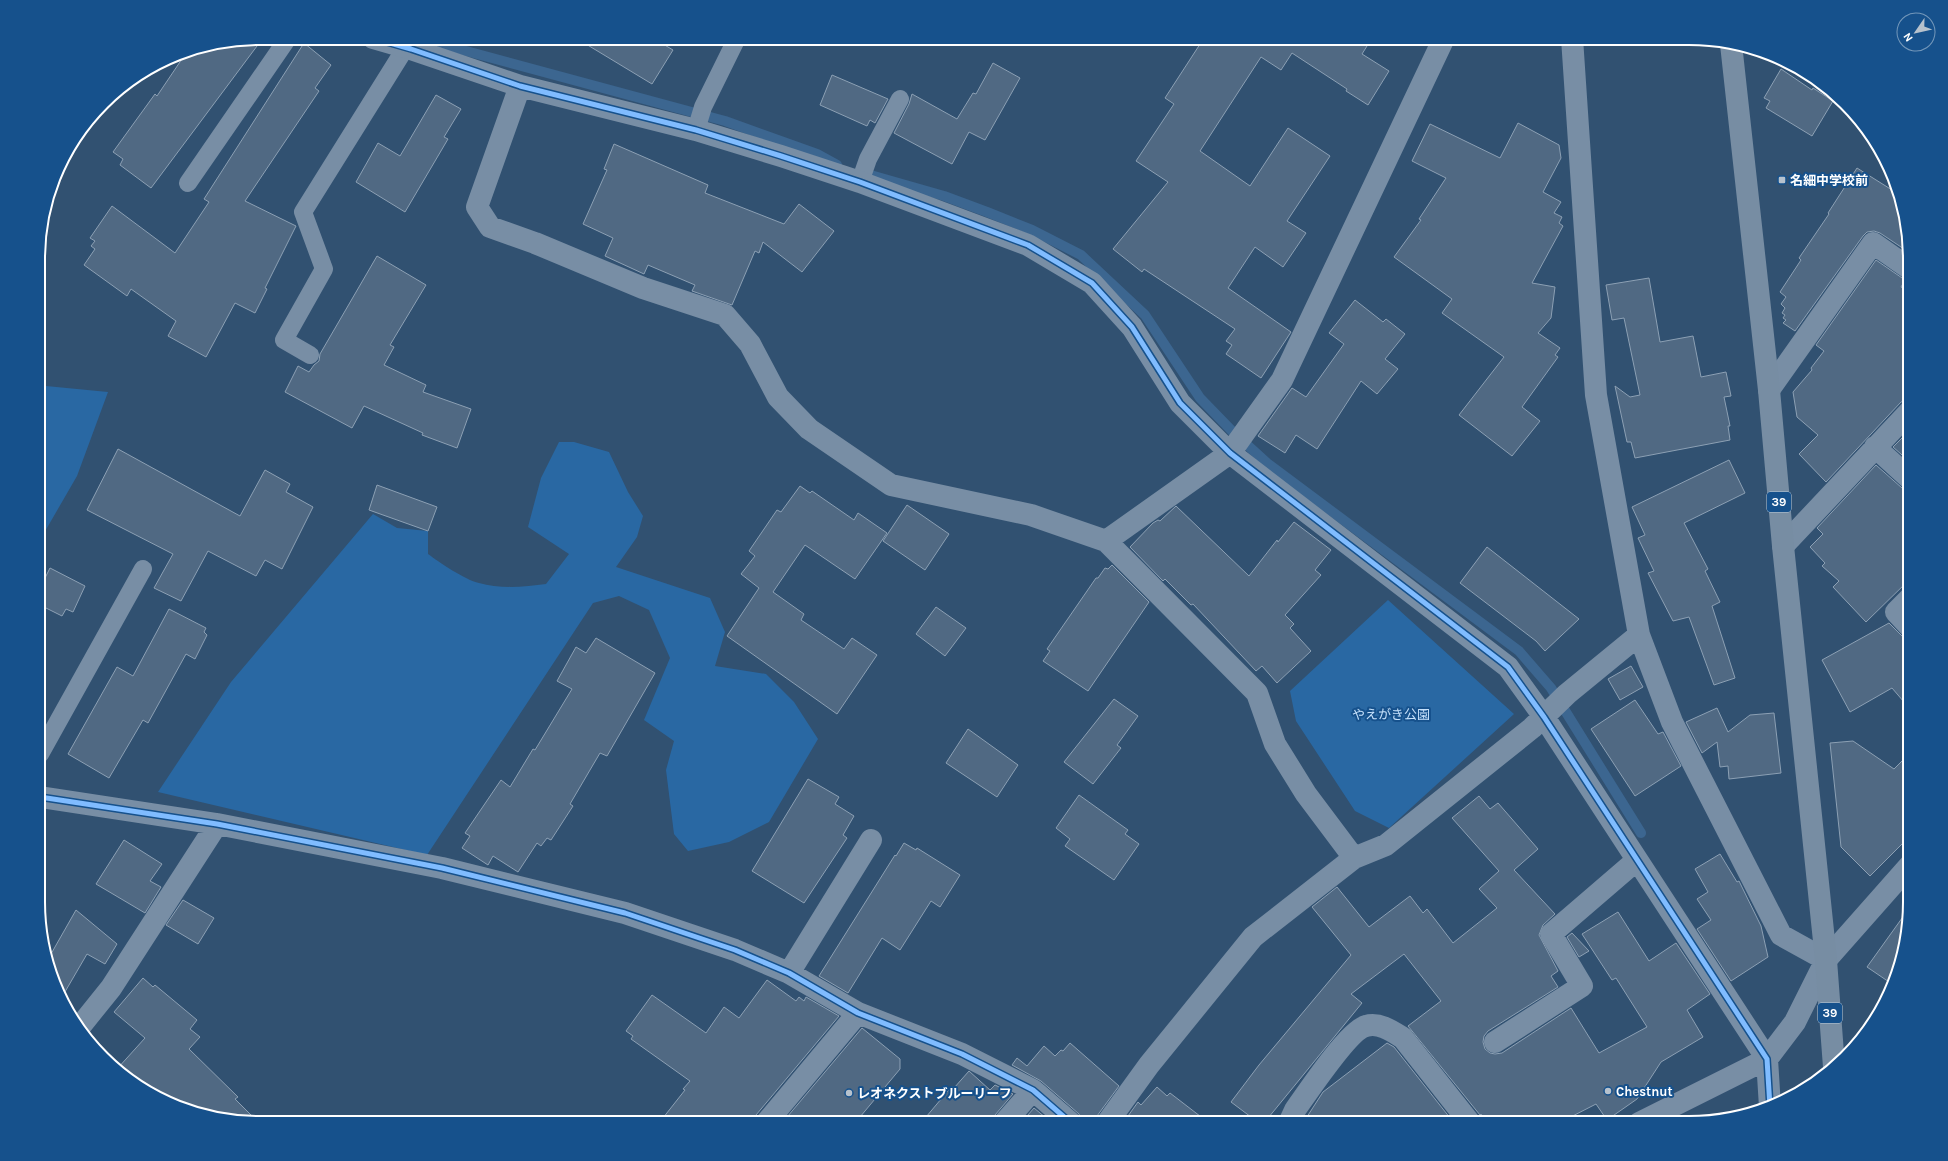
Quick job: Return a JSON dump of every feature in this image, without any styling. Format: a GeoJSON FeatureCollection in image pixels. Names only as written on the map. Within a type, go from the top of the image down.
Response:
{"type":"FeatureCollection","features":[{"type":"Feature","properties":{"kind":"main road","name":"39"},"geometry":{"type":"LineString","coordinates":[[1732,49],[1769,390],[1783,546],[1826,960],[1833,1060]]}},
{"type":"Feature","properties":{"kind":"street"},"geometry":{"type":"LineString","coordinates":[[411,45],[520,86],[696,130],[860,182],[1028,245],[1092,283],[1132,328],[1180,403],[1230,454],[1508,667],[1555,706],[1637,860],[1768,1058],[1770,1100]]}},
{"type":"Feature","properties":{"kind":"street"},"geometry":{"type":"LineString","coordinates":[[1106,541],[1230,454],[1282,380],[1441,45]]}},
{"type":"Feature","properties":{"kind":"street"},"geometry":{"type":"LineString","coordinates":[[1572,45],[1596,395],[1639,635],[1672,722],[1781,935],[1826,960]]}},
{"type":"Feature","properties":{"kind":"street"},"geometry":{"type":"LineString","coordinates":[[520,86],[477,207],[490,227],[535,243],[643,288],[725,315],[750,344],[778,397],[804,424],[891,486],[1031,515],[1106,541],[1257,693],[1275,744],[1306,794],[1354,858]]}},
{"type":"Feature","properties":{"kind":"street"},"geometry":{"type":"LineString","coordinates":[[1769,390],[1873,243],[1903,264]]}},
{"type":"Feature","properties":{"kind":"street"},"geometry":{"type":"LineString","coordinates":[[1783,546],[1875,446],[1903,419]]}},
{"type":"Feature","properties":{"kind":"street"},"geometry":{"type":"LineString","coordinates":[[1875,446],[1903,472]]}},
{"type":"Feature","properties":{"kind":"street"},"geometry":{"type":"LineString","coordinates":[[1903,605],[1896,612],[1903,620]]}},
{"type":"Feature","properties":{"kind":"street"},"geometry":{"type":"LineString","coordinates":[[1112,1116],[1149,1065],[1253,937],[1354,858],[1386,845],[1639,635]]}},
{"type":"Feature","properties":{"kind":"street"},"geometry":{"type":"LineString","coordinates":[[45,798],[217,824],[442,868],[625,913],[735,950],[789,972],[858,1014],[962,1054],[1034,1090],[1063,1116]]}},
{"type":"Feature","properties":{"kind":"street"},"geometry":{"type":"LineString","coordinates":[[82,1023],[111,988],[217,824]]}},
{"type":"Feature","properties":{"kind":"street"},"geometry":{"type":"LineString","coordinates":[[789,972],[871,840]]}},
{"type":"Feature","properties":{"kind":"street"},"geometry":{"type":"LineString","coordinates":[[1494,1042],[1582,986],[1551,934],[1637,860]]}},
{"type":"Feature","properties":{"kind":"street"},"geometry":{"type":"LineString","coordinates":[[1653,1116],[1768,1058],[1795,1022],[1826,960],[1903,875]]}},
{"type":"Feature","properties":{"kind":"street"},"geometry":{"type":"LineString","coordinates":[[772,1116],[858,1014]]}},
{"type":"Feature","properties":{"kind":"street"},"geometry":{"type":"LineString","coordinates":[[1292,1116],[1295,1110],[1349,1038],[1364,1026],[1374,1025],[1388,1029],[1403,1038],[1464,1116]]}},
{"type":"Feature","properties":{"kind":"street"},"geometry":{"type":"LineString","coordinates":[[1010,1116],[1034,1090]]}},
{"type":"Feature","properties":{"kind":"lane"},"geometry":{"type":"LineString","coordinates":[[188,183],[283,45]]}},
{"type":"Feature","properties":{"kind":"lane"},"geometry":{"type":"LineString","coordinates":[[310,355],[284,340],[324,269],[303,212],[411,45]]}},
{"type":"Feature","properties":{"kind":"lane"},"geometry":{"type":"LineString","coordinates":[[696,130],[706,100],[734,45]]}},
{"type":"Feature","properties":{"kind":"lane"},"geometry":{"type":"LineString","coordinates":[[860,182],[868,159],[900,99]]}},
{"type":"Feature","properties":{"kind":"lane"},"geometry":{"type":"LineString","coordinates":[[45,745],[143,569]]}},
{"type":"Feature","properties":{"kind":"green space"},"geometry":{"type":"Polygon","coordinates":[[[45,386],[108,392],[77,476],[45,531],[45,386]]]}},
{"type":"Feature","properties":{"kind":"green space"},"geometry":{"type":"Polygon","coordinates":[[[559,442],[574,442],[609,452],[628,492],[643,516],[637,537],[616,567],[710,598],[725,632],[715,666],[766,674],[794,702],[818,739],[769,822],[729,842],[688,851],[674,834],[666,770],[674,741],[644,720],[670,658],[649,610],[619,596],[593,603],[427,855],[158,792],[231,682],[373,514],[397,528],[428,531],[428,554],[452,570],[473,581],[503,587],[521,587],[546,584],[569,554],[528,527],[541,478],[559,442]]]}},
{"type":"Feature","properties":{"kind":"green space","name":"やえがき公園"},"geometry":{"type":"Polygon","coordinates":[[[1388,600],[1514,714],[1389,828],[1355,811],[1296,721],[1290,691],[1388,600]]]}},
{"type":"Feature","properties":{"kind":"building"},"geometry":{"type":"Polygon","coordinates":[[[245,45],[258,45],[151,188],[120,165],[123,159],[113,152],[155,94],[157,96],[182,59],[217,49],[245,45]]]}},
{"type":"Feature","properties":{"kind":"building"},"geometry":{"type":"Polygon","coordinates":[[[303,45],[306,45],[331,65],[315,88],[319,91],[245,201],[296,226],[265,288],[267,289],[255,313],[235,303],[206,357],[168,336],[176,321],[131,289],[127,296],[84,265],[95,249],[91,246],[95,241],[90,238],[112,206],[175,253],[209,202],[204,199],[303,45]]]}},
{"type":"Feature","properties":{"kind":"building"},"geometry":{"type":"Polygon","coordinates":[[[588,45],[665,45],[673,50],[652,84],[588,45]]]}},
{"type":"Feature","properties":{"kind":"building"},"geometry":{"type":"Polygon","coordinates":[[[1199,45],[1368,45],[1362,54],[1389,71],[1368,105],[1346,91],[1347,89],[1292,53],[1281,70],[1261,57],[1200,151],[1250,186],[1288,128],[1330,156],[1287,221],[1306,233],[1283,267],[1255,247],[1228,288],[1291,332],[1261,378],[1226,354],[1232,345],[1226,341],[1235,329],[1144,269],[1142,272],[1113,249],[1168,182],[1136,161],[1174,104],[1165,98],[1199,45]]]}},
{"type":"Feature","properties":{"kind":"building"},"geometry":{"type":"Polygon","coordinates":[[[993,63],[1020,78],[985,140],[969,132],[952,164],[894,133],[909,104],[912,94],[957,119],[973,93],[976,94],[993,63]]]}},
{"type":"Feature","properties":{"kind":"building"},"geometry":{"type":"Polygon","coordinates":[[[1781,69],[1812,90],[1813,88],[1833,101],[1812,136],[1766,108],[1770,101],[1764,98],[1781,69]]]}},
{"type":"Feature","properties":{"kind":"building"},"geometry":{"type":"Polygon","coordinates":[[[832,75],[888,99],[875,123],[870,120],[867,126],[820,105],[832,75]]]}},
{"type":"Feature","properties":{"kind":"building"},"geometry":{"type":"Polygon","coordinates":[[[436,95],[461,109],[444,137],[448,139],[405,212],[356,182],[378,143],[400,156],[436,95]]]}},
{"type":"Feature","properties":{"kind":"building"},"geometry":{"type":"Polygon","coordinates":[[[1518,123],[1559,145],[1561,158],[1543,192],[1561,202],[1554,213],[1562,217],[1559,223],[1563,226],[1532,283],[1555,287],[1551,318],[1538,333],[1560,348],[1555,355],[1558,357],[1522,407],[1540,421],[1512,456],[1459,415],[1504,357],[1442,313],[1452,299],[1394,257],[1421,220],[1419,219],[1446,178],[1412,161],[1430,124],[1500,158],[1518,123]]]}},
{"type":"Feature","properties":{"kind":"building"},"geometry":{"type":"Polygon","coordinates":[[[614,144],[708,185],[705,193],[784,224],[799,204],[834,231],[802,272],[763,242],[759,253],[755,251],[732,305],[692,291],[695,285],[648,265],[644,274],[605,256],[613,238],[583,224],[607,170],[604,169],[614,144]]]}},
{"type":"Feature","properties":{"kind":"building"},"geometry":{"type":"Polygon","coordinates":[[[1857,168],[1892,190],[1899,217],[1903,248],[1880,233],[1874,231],[1867,232],[1795,331],[1783,323],[1786,320],[1783,318],[1785,315],[1782,313],[1785,308],[1781,304],[1786,297],[1780,292],[1801,260],[1799,258],[1829,214],[1828,213],[1857,168]]]}},
{"type":"Feature","properties":{"kind":"building"},"geometry":{"type":"Polygon","coordinates":[[[377,256],[426,285],[390,345],[394,347],[384,365],[426,385],[423,392],[471,409],[457,448],[422,435],[423,433],[364,406],[352,428],[285,392],[298,366],[309,372],[319,361],[320,354],[377,256]]]}},
{"type":"Feature","properties":{"kind":"building"},"geometry":{"type":"Polygon","coordinates":[[[1876,260],[1903,279],[1901,287],[1903,288],[1903,401],[1826,482],[1799,454],[1818,435],[1797,417],[1793,392],[1812,370],[1811,368],[1824,351],[1816,345],[1876,260]]]}},
{"type":"Feature","properties":{"kind":"building"},"geometry":{"type":"Polygon","coordinates":[[[1649,278],[1660,342],[1693,336],[1701,377],[1726,372],[1731,396],[1724,397],[1730,426],[1728,426],[1730,440],[1635,458],[1631,442],[1627,442],[1615,386],[1630,397],[1640,395],[1624,318],[1612,320],[1606,285],[1649,278]]]}},
{"type":"Feature","properties":{"kind":"building"},"geometry":{"type":"Polygon","coordinates":[[[1355,300],[1383,322],[1386,319],[1405,334],[1385,359],[1398,369],[1377,394],[1361,381],[1317,449],[1296,435],[1285,453],[1258,436],[1292,388],[1306,397],[1344,344],[1329,333],[1355,300]]]}},
{"type":"Feature","properties":{"kind":"building"},"geometry":{"type":"Polygon","coordinates":[[[1903,437],[1903,456],[1893,447],[1903,437]]]}},
{"type":"Feature","properties":{"kind":"building"},"geometry":{"type":"Polygon","coordinates":[[[118,449],[240,516],[265,470],[290,484],[286,492],[313,507],[282,569],[265,560],[256,576],[208,551],[181,601],[154,588],[173,554],[87,510],[118,449]]]}},
{"type":"Feature","properties":{"kind":"building"},"geometry":{"type":"Polygon","coordinates":[[[1729,460],[1745,493],[1684,523],[1708,569],[1705,571],[1720,602],[1712,606],[1735,678],[1714,685],[1689,617],[1673,621],[1648,573],[1654,571],[1638,538],[1645,535],[1632,507],[1729,460]]]}},
{"type":"Feature","properties":{"kind":"building"},"geometry":{"type":"Polygon","coordinates":[[[1876,465],[1903,488],[1903,586],[1866,622],[1833,587],[1839,581],[1822,566],[1825,563],[1810,547],[1823,534],[1817,528],[1876,465]]]}},
{"type":"Feature","properties":{"kind":"building"},"geometry":{"type":"Polygon","coordinates":[[[377,485],[437,507],[428,531],[369,510],[377,485]]]}},
{"type":"Feature","properties":{"kind":"building"},"geometry":{"type":"Polygon","coordinates":[[[800,486],[810,493],[812,491],[854,520],[858,513],[887,533],[855,579],[805,545],[773,592],[804,614],[801,620],[844,649],[852,638],[877,655],[837,714],[727,636],[759,588],[741,574],[755,556],[749,551],[777,510],[781,512],[800,486]]]}},
{"type":"Feature","properties":{"kind":"building"},"geometry":{"type":"Polygon","coordinates":[[[907,505],[949,534],[925,570],[883,541],[907,505]]]}},
{"type":"Feature","properties":{"kind":"building"},"geometry":{"type":"Polygon","coordinates":[[[1176,506],[1249,576],[1277,540],[1278,542],[1294,522],[1331,550],[1315,570],[1321,575],[1285,615],[1294,624],[1290,628],[1311,651],[1277,683],[1262,666],[1256,671],[1193,604],[1191,605],[1165,579],[1163,581],[1130,547],[1153,523],[1158,520],[1160,521],[1176,506]]]}},
{"type":"Feature","properties":{"kind":"building"},"geometry":{"type":"Polygon","coordinates":[[[1487,547],[1579,619],[1545,651],[1536,641],[1460,583],[1487,547]]]}},
{"type":"Feature","properties":{"kind":"building"},"geometry":{"type":"Polygon","coordinates":[[[1112,565],[1149,602],[1088,691],[1043,661],[1050,651],[1047,649],[1096,578],[1098,578],[1105,568],[1108,569],[1112,565]]]}},
{"type":"Feature","properties":{"kind":"building"},"geometry":{"type":"Polygon","coordinates":[[[50,568],[85,586],[73,612],[66,609],[62,616],[45,608],[45,578],[50,568]]]}},
{"type":"Feature","properties":{"kind":"building"},"geometry":{"type":"Polygon","coordinates":[[[936,607],[966,628],[945,656],[916,634],[936,607]]]}},
{"type":"Feature","properties":{"kind":"building"},"geometry":{"type":"Polygon","coordinates":[[[169,609],[206,628],[204,632],[207,635],[195,659],[186,654],[148,723],[143,720],[109,778],[68,754],[117,667],[133,676],[169,609]]]}},
{"type":"Feature","properties":{"kind":"building"},"geometry":{"type":"Polygon","coordinates":[[[1889,623],[1903,637],[1903,701],[1892,688],[1850,712],[1822,660],[1889,623]]]}},
{"type":"Feature","properties":{"kind":"building"},"geometry":{"type":"Polygon","coordinates":[[[596,638],[655,673],[607,756],[600,753],[570,804],[573,806],[551,840],[547,838],[541,846],[537,843],[518,872],[493,856],[488,865],[462,848],[470,836],[465,833],[501,780],[510,787],[533,749],[535,750],[572,689],[557,681],[576,647],[586,653],[596,638]]]}},
{"type":"Feature","properties":{"kind":"building"},"geometry":{"type":"Polygon","coordinates":[[[1631,666],[1643,687],[1620,700],[1608,679],[1631,666]]]}},
{"type":"Feature","properties":{"kind":"building"},"geometry":{"type":"Polygon","coordinates":[[[1114,699],[1138,716],[1117,745],[1121,748],[1093,784],[1064,762],[1114,699]]]}},
{"type":"Feature","properties":{"kind":"building"},"geometry":{"type":"Polygon","coordinates":[[[1635,700],[1658,734],[1663,732],[1681,766],[1635,796],[1591,729],[1635,700]]]}},
{"type":"Feature","properties":{"kind":"building"},"geometry":{"type":"Polygon","coordinates":[[[1717,708],[1728,732],[1750,715],[1774,713],[1781,773],[1729,779],[1728,766],[1720,767],[1717,742],[1702,753],[1686,722],[1717,708]]]}},
{"type":"Feature","properties":{"kind":"building"},"geometry":{"type":"Polygon","coordinates":[[[968,729],[1018,765],[997,797],[946,763],[968,729]]]}},
{"type":"Feature","properties":{"kind":"building"},"geometry":{"type":"Polygon","coordinates":[[[1853,741],[1894,769],[1903,760],[1903,843],[1870,876],[1841,847],[1830,743],[1853,741]]]}},
{"type":"Feature","properties":{"kind":"building"},"geometry":{"type":"Polygon","coordinates":[[[808,779],[839,797],[835,804],[854,816],[843,835],[847,838],[804,903],[752,871],[808,779]]]}},
{"type":"Feature","properties":{"kind":"building"},"geometry":{"type":"Polygon","coordinates":[[[1079,795],[1128,830],[1125,834],[1139,844],[1114,880],[1065,846],[1070,839],[1056,828],[1079,795]]]}},
{"type":"Feature","properties":{"kind":"building"},"geometry":{"type":"Polygon","coordinates":[[[1479,796],[1490,809],[1498,803],[1538,849],[1514,870],[1555,914],[1543,925],[1539,935],[1558,971],[1551,976],[1558,987],[1488,1031],[1484,1036],[1483,1042],[1485,1049],[1490,1053],[1502,1053],[1571,1008],[1599,1053],[1647,1027],[1616,978],[1612,980],[1582,934],[1618,912],[1649,961],[1676,943],[1710,994],[1687,1010],[1703,1037],[1661,1062],[1637,1099],[1613,1116],[1604,1116],[1596,1104],[1573,1116],[1483,1116],[1481,1114],[1480,1115],[1408,1026],[1441,1001],[1404,954],[1351,994],[1362,1003],[1270,1116],[1250,1116],[1231,1102],[1259,1065],[1351,955],[1312,907],[1337,887],[1369,927],[1410,896],[1423,913],[1427,909],[1453,943],[1497,908],[1479,889],[1499,871],[1452,818],[1479,796]]]}},
{"type":"Feature","properties":{"kind":"building"},"geometry":{"type":"Polygon","coordinates":[[[124,840],[162,864],[150,881],[161,887],[145,913],[96,884],[124,840]]]}},
{"type":"Feature","properties":{"kind":"building"},"geometry":{"type":"Polygon","coordinates":[[[904,843],[916,850],[917,848],[960,875],[940,907],[931,901],[900,950],[882,938],[848,993],[819,976],[904,843]]]}},
{"type":"Feature","properties":{"kind":"building"},"geometry":{"type":"Polygon","coordinates":[[[1720,854],[1737,882],[1739,881],[1761,926],[1768,957],[1731,981],[1697,929],[1711,920],[1697,899],[1708,892],[1695,869],[1720,854]]]}},
{"type":"Feature","properties":{"kind":"building"},"geometry":{"type":"Polygon","coordinates":[[[183,900],[214,918],[198,944],[166,925],[183,900]]]}},
{"type":"Feature","properties":{"kind":"building"},"geometry":{"type":"Polygon","coordinates":[[[76,910],[117,944],[105,964],[87,954],[65,992],[56,971],[51,954],[76,910]]]}},
{"type":"Feature","properties":{"kind":"building"},"geometry":{"type":"Polygon","coordinates":[[[1903,917],[1899,944],[1888,981],[1867,967],[1903,917]]]}},
{"type":"Feature","properties":{"kind":"building"},"geometry":{"type":"Polygon","coordinates":[[[1572,933],[1589,951],[1579,957],[1567,937],[1572,933]]]}},
{"type":"Feature","properties":{"kind":"building"},"geometry":{"type":"Polygon","coordinates":[[[143,978],[153,987],[155,985],[197,1020],[190,1029],[200,1037],[189,1049],[238,1097],[235,1099],[252,1116],[217,1112],[190,1105],[164,1094],[129,1072],[121,1065],[145,1038],[114,1012],[143,978]]]}},
{"type":"Feature","properties":{"kind":"building"},"geometry":{"type":"Polygon","coordinates":[[[767,980],[796,1001],[799,997],[804,1001],[806,997],[839,1016],[756,1116],[665,1116],[685,1090],[683,1089],[690,1081],[631,1039],[633,1036],[626,1031],[652,995],[706,1033],[724,1007],[739,1018],[767,980]]]}},
{"type":"Feature","properties":{"kind":"building","name":"レオネクストブルーリーフ"},"geometry":{"type":"Polygon","coordinates":[[[862,1028],[900,1059],[900,1069],[861,1116],[788,1116],[862,1028]]]}},
{"type":"Feature","properties":{"kind":"building"},"geometry":{"type":"Polygon","coordinates":[[[1070,1043],[1119,1086],[1097,1116],[1080,1116],[1041,1081],[1012,1065],[1017,1058],[1027,1066],[1044,1046],[1055,1056],[1061,1050],[1063,1051],[1070,1043]]]}},
{"type":"Feature","properties":{"kind":"building"},"geometry":{"type":"Polygon","coordinates":[[[1387,1043],[1394,1047],[1448,1116],[1308,1116],[1323,1092],[1387,1043]]]}},
{"type":"Feature","properties":{"kind":"building"},"geometry":{"type":"Polygon","coordinates":[[[969,1071],[990,1090],[995,1085],[1013,1094],[995,1116],[927,1116],[952,1086],[954,1088],[969,1071]]]}},
{"type":"Feature","properties":{"kind":"building"},"geometry":{"type":"Polygon","coordinates":[[[1157,1087],[1167,1096],[1170,1093],[1200,1116],[1128,1116],[1138,1102],[1141,1105],[1157,1087]]]}},
{"type":"Feature","properties":{"kind":"building"},"geometry":{"type":"Polygon","coordinates":[[[1034,1108],[1044,1116],[1027,1116],[1034,1108]]]}},
{"type":"Feature","properties":{"kind":"waterway"},"geometry":{"type":"LineString","coordinates":[[444,45],[725,121],[817,154],[837,165]]}},
{"type":"Feature","properties":{"kind":"waterway"},"geometry":{"type":"LineString","coordinates":[[867,174],[944,196],[987,212],[1032,230],[1081,255],[1145,315],[1200,398],[1233,432],[1267,463],[1519,651],[1551,688],[1641,833]]}},
{"type":"Feature","properties":{"kind":"cycle path"},"geometry":{"type":"LineString","coordinates":[[397,45],[520,86],[696,130],[860,182],[1028,245],[1092,283],[1132,327],[1180,403],[1230,453],[1508,667],[1544,717],[1767,1059],[1770,1101]]}},
{"type":"Feature","properties":{"kind":"cycle path"},"geometry":{"type":"LineString","coordinates":[[45,798],[217,824],[442,868],[625,913],[735,950],[789,973],[858,1013],[962,1054],[1033,1090],[1063,1116]]}},
{"type":"Feature","properties":{"kind":"place","name":"名細中学校前"},"geometry":{"type":"Point","coordinates":[1782,180]}},
{"type":"Feature","properties":{"kind":"place","name":"Chestnut"},"geometry":{"type":"Point","coordinates":[1608,1091]}},
{"type":"Feature","properties":{"kind":"place","name":"レオネクストブルーリーフ"},"geometry":{"type":"Point","coordinates":[849,1093]}}]}
